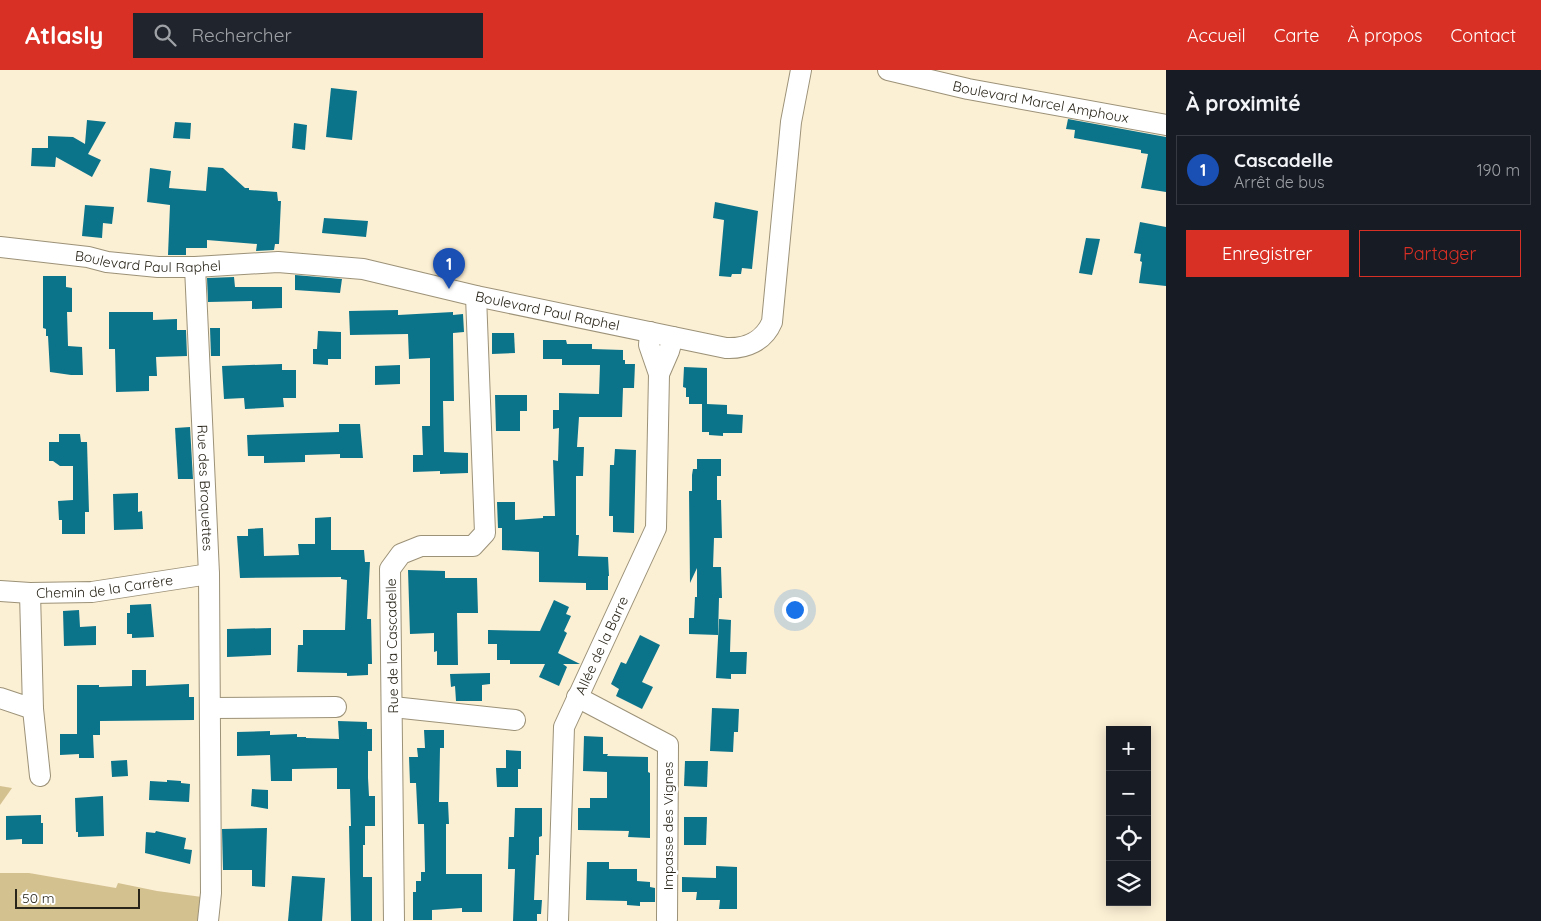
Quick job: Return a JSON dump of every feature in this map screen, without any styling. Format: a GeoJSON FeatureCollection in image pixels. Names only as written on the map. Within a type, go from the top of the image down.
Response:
{"type":"FeatureCollection","features":[{"type":"Feature","properties":{"kind":"street","name":"Boulevard Paul Raphel"},"geometry":{"type":"LineString","coordinates":[[0,247],[158,267],[195,267],[278,262],[363,269],[476,296],[737,349],[758,340],[769,329],[774,316],[791,122],[801,70]]}},
{"type":"Feature","properties":{"kind":"street","name":"Boulevard Marcel Amphoux"},"geometry":{"type":"LineString","coordinates":[[888,70],[968,89],[1166,125]]}},
{"type":"Feature","properties":{"kind":"street","name":"Rue des Broquettes"},"geometry":{"type":"LineString","coordinates":[[195,267],[209,574],[211,893],[208,921]]}},
{"type":"Feature","properties":{"kind":"street","name":"Rue de la Cascadelle"},"geometry":{"type":"LineString","coordinates":[[394,921],[390,569],[401,554],[414,548],[421,546],[473,546],[485,533],[476,296]]}},
{"type":"Feature","properties":{"kind":"street","name":"Allée de la Barre"},"geometry":{"type":"LineString","coordinates":[[650,332],[648,345],[659,374]]}},
{"type":"Feature","properties":{"kind":"street","name":"Allée de la Barre"},"geometry":{"type":"LineString","coordinates":[[558,921],[564,727],[656,528],[659,374],[673,337]]}},
{"type":"Feature","properties":{"kind":"street","name":"Chemin de la Carrère"},"geometry":{"type":"LineString","coordinates":[[0,591],[30,593],[92,592],[209,574]]}},
{"type":"Feature","properties":{"kind":"street"},"geometry":{"type":"LineString","coordinates":[[30,593],[33,709],[40,776]]}},
{"type":"Feature","properties":{"kind":"street"},"geometry":{"type":"LineString","coordinates":[[0,698],[33,709]]}},
{"type":"Feature","properties":{"kind":"street","name":"Impasse des Vignes"},"geometry":{"type":"LineString","coordinates":[[577,698],[668,745],[667,919]]}},
{"type":"Feature","properties":{"kind":"street"},"geometry":{"type":"LineString","coordinates":[[210,708],[336,707]]}},
{"type":"Feature","properties":{"kind":"street"},"geometry":{"type":"LineString","coordinates":[[393,707],[514,720]]}},
{"type":"Feature","properties":{"kind":"shaded area"},"geometry":{"type":"Polygon","coordinates":[[[0,786],[12,788],[0,805],[0,786]]]}},
{"type":"Feature","properties":{"kind":"shaded area"},"geometry":{"type":"Polygon","coordinates":[[[0,873],[29,873],[116,888],[118,883],[202,897],[198,921],[0,921],[0,873]]]}},
{"type":"Feature","properties":{"kind":"building"},"geometry":{"type":"Polygon","coordinates":[[[331,88],[357,91],[352,140],[326,137],[331,88]]]}},
{"type":"Feature","properties":{"kind":"building"},"geometry":{"type":"Polygon","coordinates":[[[1068,119],[1166,137],[1166,192],[1141,188],[1148,154],[1141,153],[1141,150],[1074,138],[1075,130],[1066,129],[1068,119]]]}},
{"type":"Feature","properties":{"kind":"building"},"geometry":{"type":"Polygon","coordinates":[[[87,120],[106,122],[88,154],[101,160],[92,177],[56,157],[55,167],[31,166],[32,148],[48,148],[48,136],[73,137],[85,144],[87,120]]]}},
{"type":"Feature","properties":{"kind":"building"},"geometry":{"type":"Polygon","coordinates":[[[175,122],[191,123],[190,139],[173,138],[175,122]]]}},
{"type":"Feature","properties":{"kind":"building"},"geometry":{"type":"Polygon","coordinates":[[[294,123],[307,125],[305,150],[292,148],[294,123]]]}},
{"type":"Feature","properties":{"kind":"building"},"geometry":{"type":"Polygon","coordinates":[[[208,167],[223,168],[245,188],[249,188],[249,190],[277,192],[278,201],[281,201],[279,244],[275,244],[274,250],[256,251],[257,244],[207,240],[207,248],[186,248],[186,255],[168,255],[170,205],[147,202],[150,168],[171,171],[169,188],[206,191],[208,167]]]}},
{"type":"Feature","properties":{"kind":"building"},"geometry":{"type":"Polygon","coordinates":[[[715,202],[758,211],[752,269],[742,268],[741,274],[732,274],[731,277],[719,276],[724,220],[713,218],[715,202]]]}},
{"type":"Feature","properties":{"kind":"building"},"geometry":{"type":"Polygon","coordinates":[[[85,205],[114,207],[112,224],[103,223],[102,238],[82,236],[85,205]]]}},
{"type":"Feature","properties":{"kind":"building"},"geometry":{"type":"Polygon","coordinates":[[[324,218],[368,221],[366,237],[322,233],[324,218]]]}},
{"type":"Feature","properties":{"kind":"building"},"geometry":{"type":"Polygon","coordinates":[[[1140,222],[1166,227],[1166,286],[1139,283],[1142,262],[1140,261],[1141,254],[1134,253],[1140,222]]]}},
{"type":"Feature","properties":{"kind":"building"},"geometry":{"type":"Polygon","coordinates":[[[1086,238],[1100,239],[1092,275],[1079,273],[1086,238]]]}},
{"type":"Feature","properties":{"kind":"building"},"geometry":{"type":"Polygon","coordinates":[[[295,275],[342,279],[340,293],[295,290],[295,275]]]}},
{"type":"Feature","properties":{"kind":"building"},"geometry":{"type":"Polygon","coordinates":[[[43,276],[66,276],[66,287],[72,288],[72,312],[67,312],[68,346],[82,347],[83,375],[50,372],[48,336],[46,336],[46,329],[43,328],[43,276]]]}},
{"type":"Feature","properties":{"kind":"building"},"geometry":{"type":"Polygon","coordinates":[[[234,277],[235,287],[282,287],[282,308],[252,309],[252,301],[208,302],[207,278],[234,277]]]}},
{"type":"Feature","properties":{"kind":"building"},"geometry":{"type":"Polygon","coordinates":[[[398,310],[398,315],[453,312],[453,315],[463,314],[464,332],[453,333],[454,401],[443,401],[444,452],[468,453],[468,473],[440,474],[440,471],[413,472],[413,455],[423,455],[422,426],[430,426],[430,358],[409,359],[408,334],[350,335],[349,311],[398,310]]]}},
{"type":"Feature","properties":{"kind":"building"},"geometry":{"type":"Polygon","coordinates":[[[109,312],[153,312],[153,320],[177,319],[177,330],[186,330],[187,356],[156,357],[157,376],[149,376],[149,391],[116,392],[115,349],[109,349],[109,312]]]}},
{"type":"Feature","properties":{"kind":"building"},"geometry":{"type":"Polygon","coordinates":[[[210,328],[220,328],[220,356],[211,356],[210,328]]]}},
{"type":"Feature","properties":{"kind":"building"},"geometry":{"type":"Polygon","coordinates":[[[318,331],[341,332],[341,359],[328,359],[328,365],[313,364],[313,349],[317,349],[318,331]]]}},
{"type":"Feature","properties":{"kind":"building"},"geometry":{"type":"Polygon","coordinates":[[[492,333],[514,333],[515,353],[492,354],[492,333]]]}},
{"type":"Feature","properties":{"kind":"building"},"geometry":{"type":"Polygon","coordinates":[[[543,340],[566,340],[567,344],[592,344],[592,349],[623,350],[625,364],[635,364],[634,388],[623,388],[622,417],[579,417],[577,447],[584,447],[583,476],[576,476],[576,535],[579,535],[578,556],[608,557],[608,590],[586,590],[586,583],[539,582],[539,552],[502,550],[502,528],[498,528],[497,502],[515,502],[515,520],[555,516],[553,460],[558,461],[559,428],[553,429],[553,410],[559,410],[559,393],[599,394],[600,365],[562,365],[562,359],[543,359],[543,340]]]}},
{"type":"Feature","properties":{"kind":"building"},"geometry":{"type":"Polygon","coordinates":[[[282,364],[282,370],[296,370],[296,398],[283,398],[284,407],[245,409],[244,398],[224,399],[222,366],[282,364]]]}},
{"type":"Feature","properties":{"kind":"building"},"geometry":{"type":"Polygon","coordinates":[[[400,365],[400,384],[375,385],[375,366],[400,365]]]}},
{"type":"Feature","properties":{"kind":"building"},"geometry":{"type":"Polygon","coordinates":[[[684,367],[707,368],[707,404],[727,405],[727,414],[743,415],[742,433],[723,433],[723,436],[709,435],[709,432],[702,432],[702,404],[689,404],[689,397],[686,397],[686,388],[683,387],[684,367]]]}},
{"type":"Feature","properties":{"kind":"building"},"geometry":{"type":"Polygon","coordinates":[[[495,395],[527,395],[527,411],[520,411],[520,431],[496,431],[495,395]]]}},
{"type":"Feature","properties":{"kind":"building"},"geometry":{"type":"Polygon","coordinates":[[[339,424],[360,424],[363,458],[340,458],[340,454],[305,455],[305,462],[264,463],[264,456],[248,456],[247,435],[339,432],[339,424]]]}},
{"type":"Feature","properties":{"kind":"building"},"geometry":{"type":"Polygon","coordinates":[[[190,427],[193,479],[178,479],[175,428],[190,427]]]}},
{"type":"Feature","properties":{"kind":"building"},"geometry":{"type":"Polygon","coordinates":[[[59,434],[80,434],[81,442],[87,442],[89,512],[85,512],[85,534],[62,534],[62,520],[59,520],[58,501],[73,500],[73,466],[60,466],[53,461],[49,461],[49,442],[59,442],[59,434]]]}},
{"type":"Feature","properties":{"kind":"building"},"geometry":{"type":"Polygon","coordinates":[[[615,449],[636,450],[634,533],[613,532],[613,516],[609,516],[610,465],[614,465],[615,449]]]}},
{"type":"Feature","properties":{"kind":"building"},"geometry":{"type":"Polygon","coordinates":[[[697,459],[721,459],[721,476],[717,476],[717,500],[721,500],[722,538],[714,538],[713,567],[721,567],[722,598],[719,598],[718,635],[689,634],[689,618],[694,618],[695,597],[697,597],[697,568],[690,583],[689,491],[692,491],[692,475],[693,469],[697,469],[697,459]]]}},
{"type":"Feature","properties":{"kind":"building"},"geometry":{"type":"Polygon","coordinates":[[[138,493],[138,512],[142,511],[143,529],[114,530],[113,494],[138,493]]]}},
{"type":"Feature","properties":{"kind":"building"},"geometry":{"type":"Polygon","coordinates":[[[331,517],[331,550],[364,550],[365,562],[370,562],[367,619],[371,619],[372,664],[368,664],[368,675],[347,676],[347,673],[297,672],[298,645],[303,645],[303,630],[345,630],[347,580],[341,579],[341,577],[240,578],[237,536],[248,536],[248,529],[263,528],[264,556],[299,555],[298,544],[315,544],[315,518],[331,517]]]}},
{"type":"Feature","properties":{"kind":"building"},"geometry":{"type":"Polygon","coordinates":[[[408,570],[445,571],[445,578],[477,578],[478,613],[457,613],[458,665],[437,665],[437,651],[434,652],[434,633],[410,634],[408,570]]]}},
{"type":"Feature","properties":{"kind":"building"},"geometry":{"type":"Polygon","coordinates":[[[554,600],[569,607],[566,614],[571,616],[564,631],[567,633],[558,653],[580,664],[563,664],[567,667],[559,686],[539,677],[545,664],[510,664],[510,660],[497,660],[497,644],[488,644],[488,630],[540,631],[554,600]]]}},
{"type":"Feature","properties":{"kind":"building"},"geometry":{"type":"Polygon","coordinates":[[[151,604],[154,637],[132,638],[132,634],[127,634],[127,613],[130,613],[130,605],[151,604]]]}},
{"type":"Feature","properties":{"kind":"building"},"geometry":{"type":"Polygon","coordinates":[[[79,610],[80,627],[96,626],[96,645],[64,646],[63,611],[79,610]]]}},
{"type":"Feature","properties":{"kind":"building"},"geometry":{"type":"Polygon","coordinates":[[[719,619],[731,620],[730,652],[747,652],[746,674],[731,674],[731,679],[716,678],[719,619]]]}},
{"type":"Feature","properties":{"kind":"building"},"geometry":{"type":"Polygon","coordinates":[[[271,628],[271,655],[227,657],[227,629],[271,628]]]}},
{"type":"Feature","properties":{"kind":"building"},"geometry":{"type":"Polygon","coordinates":[[[640,635],[660,645],[642,682],[653,687],[642,709],[616,696],[619,689],[611,684],[621,662],[626,664],[640,635]]]}},
{"type":"Feature","properties":{"kind":"building"},"geometry":{"type":"Polygon","coordinates":[[[132,670],[146,670],[146,686],[189,684],[189,697],[194,697],[194,720],[100,721],[100,735],[93,735],[94,758],[79,758],[79,754],[60,755],[60,734],[77,734],[77,685],[99,685],[99,687],[132,686],[132,670]]]}},
{"type":"Feature","properties":{"kind":"building"},"geometry":{"type":"Polygon","coordinates":[[[490,673],[490,684],[482,685],[482,701],[456,701],[455,686],[451,687],[450,674],[490,673]]]}},
{"type":"Feature","properties":{"kind":"building"},"geometry":{"type":"Polygon","coordinates":[[[712,708],[739,709],[738,732],[734,732],[733,752],[710,751],[712,708]]]}},
{"type":"Feature","properties":{"kind":"building"},"geometry":{"type":"Polygon","coordinates":[[[338,721],[367,722],[367,729],[372,729],[372,751],[368,751],[368,778],[369,796],[375,796],[375,826],[365,826],[363,877],[372,877],[372,921],[351,921],[350,789],[337,789],[337,768],[292,769],[292,781],[271,781],[270,755],[237,756],[237,732],[270,731],[270,735],[297,734],[297,737],[339,739],[338,721]]]}},
{"type":"Feature","properties":{"kind":"building"},"geometry":{"type":"Polygon","coordinates":[[[424,730],[444,730],[444,748],[440,748],[439,802],[448,802],[449,824],[446,824],[446,874],[482,874],[482,912],[462,912],[462,908],[432,910],[432,920],[413,920],[413,892],[416,892],[416,881],[421,881],[421,872],[425,872],[424,824],[418,824],[416,783],[410,783],[409,757],[418,757],[417,748],[425,748],[424,730]]]}},
{"type":"Feature","properties":{"kind":"building"},"geometry":{"type":"Polygon","coordinates":[[[584,736],[603,737],[603,754],[608,754],[607,756],[648,757],[648,772],[650,773],[650,838],[628,837],[629,831],[578,830],[578,808],[590,808],[590,798],[607,798],[607,772],[583,771],[584,736]]]}},
{"type":"Feature","properties":{"kind":"building"},"geometry":{"type":"Polygon","coordinates":[[[506,750],[521,751],[518,787],[497,787],[496,768],[506,768],[506,750]]]}},
{"type":"Feature","properties":{"kind":"building"},"geometry":{"type":"Polygon","coordinates":[[[127,760],[128,776],[112,777],[111,761],[127,760]]]}},
{"type":"Feature","properties":{"kind":"building"},"geometry":{"type":"Polygon","coordinates":[[[685,761],[708,761],[707,787],[684,786],[685,761]]]}},
{"type":"Feature","properties":{"kind":"building"},"geometry":{"type":"Polygon","coordinates":[[[167,780],[190,784],[189,802],[149,800],[150,781],[167,782],[167,780]]]}},
{"type":"Feature","properties":{"kind":"building"},"geometry":{"type":"Polygon","coordinates":[[[252,789],[268,790],[268,809],[251,806],[252,789]]]}},
{"type":"Feature","properties":{"kind":"building"},"geometry":{"type":"Polygon","coordinates":[[[103,796],[104,836],[78,837],[78,832],[76,832],[75,798],[103,796]]]}},
{"type":"Feature","properties":{"kind":"building"},"geometry":{"type":"Polygon","coordinates":[[[515,808],[542,808],[542,836],[539,837],[539,855],[536,855],[534,900],[542,900],[541,914],[537,914],[537,921],[513,921],[515,869],[508,869],[509,837],[514,837],[515,808]]]}},
{"type":"Feature","properties":{"kind":"building"},"geometry":{"type":"Polygon","coordinates":[[[41,815],[43,844],[22,844],[22,839],[6,840],[6,816],[41,815]]]}},
{"type":"Feature","properties":{"kind":"building"},"geometry":{"type":"Polygon","coordinates":[[[684,817],[707,817],[706,845],[684,845],[684,817]]]}},
{"type":"Feature","properties":{"kind":"building"},"geometry":{"type":"Polygon","coordinates":[[[267,828],[265,887],[252,886],[252,870],[223,870],[222,829],[267,828]]]}},
{"type":"Feature","properties":{"kind":"building"},"geometry":{"type":"Polygon","coordinates":[[[156,831],[186,838],[184,849],[192,850],[190,864],[145,853],[146,832],[155,833],[156,831]]]}},
{"type":"Feature","properties":{"kind":"building"},"geometry":{"type":"Polygon","coordinates":[[[587,862],[609,862],[609,869],[637,869],[637,881],[650,882],[650,887],[655,888],[655,902],[640,902],[640,906],[627,905],[627,901],[586,900],[587,862]]]}},
{"type":"Feature","properties":{"kind":"building"},"geometry":{"type":"Polygon","coordinates":[[[716,866],[737,867],[737,909],[719,909],[720,900],[696,900],[697,892],[682,892],[682,877],[716,878],[716,866]]]}},
{"type":"Feature","properties":{"kind":"building"},"geometry":{"type":"Polygon","coordinates":[[[292,876],[325,878],[322,921],[288,921],[292,876]]]}},
{"type":"Feature","properties":{"kind":"place","name":"Cascadelle"},"geometry":{"type":"Point","coordinates":[449,289]}}]}
